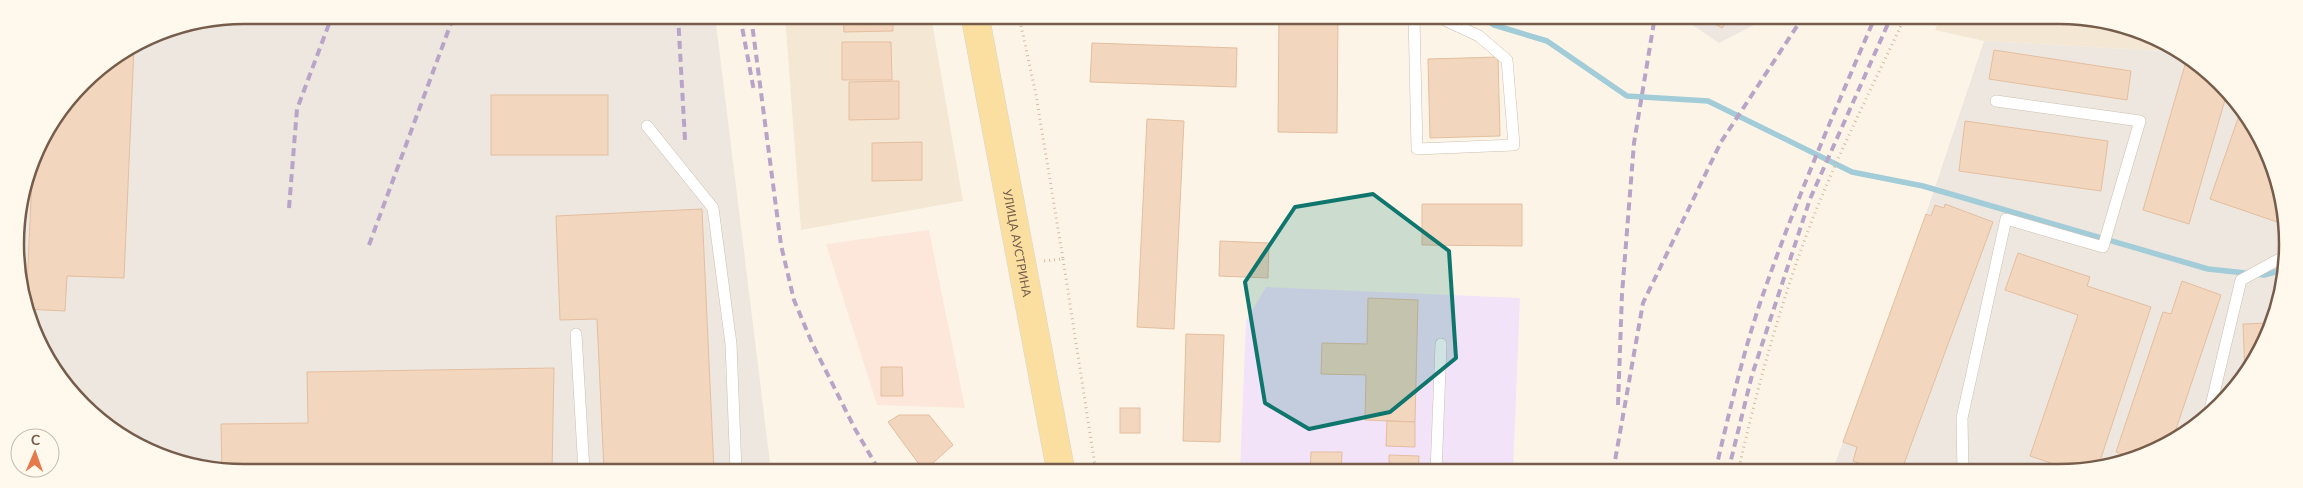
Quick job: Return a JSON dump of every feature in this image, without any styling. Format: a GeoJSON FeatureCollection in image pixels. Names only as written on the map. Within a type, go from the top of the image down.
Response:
{"type":"FeatureCollection","features":[{"type":"Feature","properties":{"kind":"main road","name":"УЛИЦА АУСТРИНА"},"geometry":{"type":"LineString","coordinates":[[978,24],[1024,263],[1060,464]]}},
{"type":"Feature","properties":{"kind":"lane"},"geometry":{"type":"LineString","coordinates":[[1414,24],[1417,149],[1514,146],[1507,60],[1479,36],[1453,24]]}},
{"type":"Feature","properties":{"kind":"lane"},"geometry":{"type":"LineString","coordinates":[[1964,464],[1962,418],[2006,218],[2103,247],[2140,121],[1996,101]]}},
{"type":"Feature","properties":{"kind":"lane"},"geometry":{"type":"LineString","coordinates":[[647,126],[713,208],[731,344],[736,464]]}},
{"type":"Feature","properties":{"kind":"lane"},"geometry":{"type":"LineString","coordinates":[[2210,404],[2241,280],[2279,259]]}},
{"type":"Feature","properties":{"kind":"lane"},"geometry":{"type":"LineString","coordinates":[[576,334],[584,464]]}},
{"type":"Feature","properties":{"kind":"lane"},"geometry":{"type":"LineString","coordinates":[[1436,464],[1441,344]]}},
{"type":"Feature","properties":{"kind":"path"},"geometry":{"type":"LineString","coordinates":[[1021,24],[1036,95],[1095,464]]}},
{"type":"Feature","properties":{"kind":"path"},"geometry":{"type":"LineString","coordinates":[[1740,464],[1759,381],[1805,240],[1822,196],[1902,24]]}},
{"type":"Feature","properties":{"kind":"path"},"geometry":{"type":"LineString","coordinates":[[1024,263],[1063,259]]}},
{"type":"Feature","properties":{"kind":"highlighted area"},"geometry":{"type":"Polygon","coordinates":[[[1373,194],[1449,251],[1456,358],[1390,412],[1309,429],[1265,403],[1245,282],[1295,207],[1373,194]]]}},
{"type":"Feature","properties":{"kind":"shaded area"},"geometry":{"type":"Polygon","coordinates":[[[230,24],[716,24],[770,464],[230,464],[201,460],[173,453],[147,442],[110,419],[78,389],[46,341],[31,301],[24,258],[24,230],[28,201],[35,173],[53,134],[78,99],[110,69],[147,46],[187,31],[230,24]]]}},
{"type":"Feature","properties":{"kind":"shaded area"},"geometry":{"type":"Polygon","coordinates":[[[786,24],[932,24],[963,201],[801,230],[786,24]]]}},
{"type":"Feature","properties":{"kind":"shaded area"},"geometry":{"type":"Polygon","coordinates":[[[1691,24],[1756,24],[1719,43],[1691,24]]]}},
{"type":"Feature","properties":{"kind":"shaded area"},"geometry":{"type":"Polygon","coordinates":[[[1937,24],[2073,24],[2102,28],[2130,35],[2166,51],[1984,41],[1935,30],[1937,24]]]}},
{"type":"Feature","properties":{"kind":"shaded area"},"geometry":{"type":"Polygon","coordinates":[[[1984,41],[2166,51],[2193,69],[2215,88],[2234,110],[2257,147],[2272,187],[2279,230],[2279,258],[2272,301],[2268,315],[2250,354],[2234,378],[2215,400],[2193,419],[2169,435],[2130,453],[2102,460],[2073,464],[1835,464],[1926,214],[1984,41]]]}},
{"type":"Feature","properties":{"kind":"shaded area"},"geometry":{"type":"Polygon","coordinates":[[[929,230],[965,408],[877,405],[826,244],[929,230]]]}},
{"type":"Feature","properties":{"kind":"shaded area"},"geometry":{"type":"Polygon","coordinates":[[[1266,287],[1520,298],[1513,464],[1240,464],[1246,321],[1266,287]]]}},
{"type":"Feature","properties":{"kind":"building"},"geometry":{"type":"Polygon","coordinates":[[[844,24],[893,24],[893,31],[844,32],[844,24]]]}},
{"type":"Feature","properties":{"kind":"building"},"geometry":{"type":"Polygon","coordinates":[[[1279,24],[1338,24],[1337,133],[1278,132],[1279,24]]]}},
{"type":"Feature","properties":{"kind":"building"},"geometry":{"type":"Polygon","coordinates":[[[1715,24],[1725,24],[1722,28],[1715,24]]]}},
{"type":"Feature","properties":{"kind":"building"},"geometry":{"type":"Polygon","coordinates":[[[842,42],[891,42],[892,80],[842,80],[842,42]]]}},
{"type":"Feature","properties":{"kind":"building"},"geometry":{"type":"Polygon","coordinates":[[[1092,43],[1237,48],[1236,87],[1090,82],[1092,43]]]}},
{"type":"Feature","properties":{"kind":"building"},"geometry":{"type":"Polygon","coordinates":[[[1994,50],[2131,71],[2127,100],[1989,79],[1994,50]]]}},
{"type":"Feature","properties":{"kind":"building"},"geometry":{"type":"Polygon","coordinates":[[[134,53],[124,278],[67,276],[65,311],[33,309],[27,282],[32,185],[46,147],[69,110],[88,88],[110,69],[134,53]]]}},
{"type":"Feature","properties":{"kind":"building"},"geometry":{"type":"Polygon","coordinates":[[[1498,57],[1500,136],[1430,138],[1428,59],[1498,57]]]}},
{"type":"Feature","properties":{"kind":"building"},"geometry":{"type":"Polygon","coordinates":[[[2185,64],[2204,78],[2225,99],[2189,224],[2143,210],[2185,64]]]}},
{"type":"Feature","properties":{"kind":"building"},"geometry":{"type":"Polygon","coordinates":[[[899,81],[899,119],[849,120],[849,82],[899,81]]]}},
{"type":"Feature","properties":{"kind":"building"},"geometry":{"type":"Polygon","coordinates":[[[491,95],[608,95],[608,155],[491,155],[491,95]]]}},
{"type":"Feature","properties":{"kind":"building"},"geometry":{"type":"Polygon","coordinates":[[[2239,117],[2257,147],[2268,173],[2278,222],[2210,199],[2239,117]]]}},
{"type":"Feature","properties":{"kind":"building"},"geometry":{"type":"Polygon","coordinates":[[[1147,119],[1184,121],[1174,329],[1137,327],[1147,119]]]}},
{"type":"Feature","properties":{"kind":"building"},"geometry":{"type":"Polygon","coordinates":[[[1965,121],[2108,141],[2101,191],[1959,171],[1965,121]]]}},
{"type":"Feature","properties":{"kind":"building"},"geometry":{"type":"Polygon","coordinates":[[[922,142],[922,180],[872,181],[872,143],[922,142]]]}},
{"type":"Feature","properties":{"kind":"building"},"geometry":{"type":"Polygon","coordinates":[[[1422,204],[1522,204],[1522,246],[1422,245],[1422,204]]]}},
{"type":"Feature","properties":{"kind":"building"},"geometry":{"type":"Polygon","coordinates":[[[1945,204],[1993,222],[1904,464],[1861,464],[1853,461],[1857,447],[1843,442],[1926,214],[1931,216],[1935,205],[1944,208],[1945,204]]]}},
{"type":"Feature","properties":{"kind":"building"},"geometry":{"type":"Polygon","coordinates":[[[702,209],[714,464],[604,464],[597,319],[560,320],[556,216],[702,209]]]}},
{"type":"Feature","properties":{"kind":"building"},"geometry":{"type":"Polygon","coordinates":[[[1220,241],[1269,243],[1268,278],[1219,276],[1220,241]]]}},
{"type":"Feature","properties":{"kind":"building"},"geometry":{"type":"Polygon","coordinates":[[[2018,253],[2090,277],[2087,286],[2151,307],[2100,460],[2073,464],[2054,464],[2030,456],[2078,315],[2005,290],[2018,253]]]}},
{"type":"Feature","properties":{"kind":"building"},"geometry":{"type":"Polygon","coordinates":[[[2182,281],[2221,295],[2175,431],[2156,442],[2130,453],[2124,455],[2116,452],[2163,312],[2171,314],[2182,281]]]}},
{"type":"Feature","properties":{"kind":"building"},"geometry":{"type":"Polygon","coordinates":[[[1368,298],[1418,300],[1415,422],[1365,420],[1366,375],[1321,374],[1322,343],[1367,344],[1368,298]]]}},
{"type":"Feature","properties":{"kind":"building"},"geometry":{"type":"Polygon","coordinates":[[[2264,323],[2257,341],[2245,362],[2243,324],[2264,323]]]}},
{"type":"Feature","properties":{"kind":"building"},"geometry":{"type":"Polygon","coordinates":[[[1186,334],[1224,335],[1220,442],[1183,441],[1186,334]]]}},
{"type":"Feature","properties":{"kind":"building"},"geometry":{"type":"Polygon","coordinates":[[[881,367],[902,367],[903,396],[881,396],[881,367]]]}},
{"type":"Feature","properties":{"kind":"building"},"geometry":{"type":"Polygon","coordinates":[[[554,368],[552,464],[222,463],[221,424],[308,423],[307,372],[554,368]]]}},
{"type":"Feature","properties":{"kind":"building"},"geometry":{"type":"Polygon","coordinates":[[[1120,408],[1140,408],[1140,433],[1120,433],[1120,408]]]}},
{"type":"Feature","properties":{"kind":"building"},"geometry":{"type":"Polygon","coordinates":[[[899,415],[929,415],[953,445],[932,464],[919,464],[888,422],[899,415]]]}},
{"type":"Feature","properties":{"kind":"building"},"geometry":{"type":"Polygon","coordinates":[[[1387,421],[1415,422],[1415,447],[1386,446],[1387,421]]]}},
{"type":"Feature","properties":{"kind":"building"},"geometry":{"type":"Polygon","coordinates":[[[1311,452],[1342,452],[1341,464],[1310,464],[1311,452]]]}},
{"type":"Feature","properties":{"kind":"building"},"geometry":{"type":"Polygon","coordinates":[[[1389,455],[1419,456],[1418,464],[1389,464],[1389,455]]]}},
{"type":"Feature","properties":{"kind":"waterway"},"geometry":{"type":"LineString","coordinates":[[1493,24],[1547,41],[1627,96],[1708,101],[1852,172],[1923,186],[2208,269],[2264,275],[2277,271]]}},
{"type":"Feature","properties":{"kind":"railway"},"geometry":{"type":"LineString","coordinates":[[289,208],[297,109],[329,24]]}},
{"type":"Feature","properties":{"kind":"railway"},"geometry":{"type":"LineString","coordinates":[[369,245],[451,24]]}},
{"type":"Feature","properties":{"kind":"railway"},"geometry":{"type":"LineString","coordinates":[[679,24],[685,140]]}},
{"type":"Feature","properties":{"kind":"railway"},"geometry":{"type":"LineString","coordinates":[[741,24],[754,91]]}},
{"type":"Feature","properties":{"kind":"railway"},"geometry":{"type":"LineString","coordinates":[[752,24],[781,245],[794,300],[812,343],[855,429],[875,464]]}},
{"type":"Feature","properties":{"kind":"railway"},"geometry":{"type":"LineString","coordinates":[[1618,405],[1622,294],[1634,143],[1654,24]]}},
{"type":"Feature","properties":{"kind":"railway"},"geometry":{"type":"LineString","coordinates":[[1614,464],[1643,303],[1721,142],[1798,24]]}},
{"type":"Feature","properties":{"kind":"railway"},"geometry":{"type":"LineString","coordinates":[[1717,464],[1744,355],[1766,286],[1832,117],[1872,24]]}},
{"type":"Feature","properties":{"kind":"railway"},"geometry":{"type":"LineString","coordinates":[[1730,464],[1752,375],[1810,199],[1888,24]]}}]}
